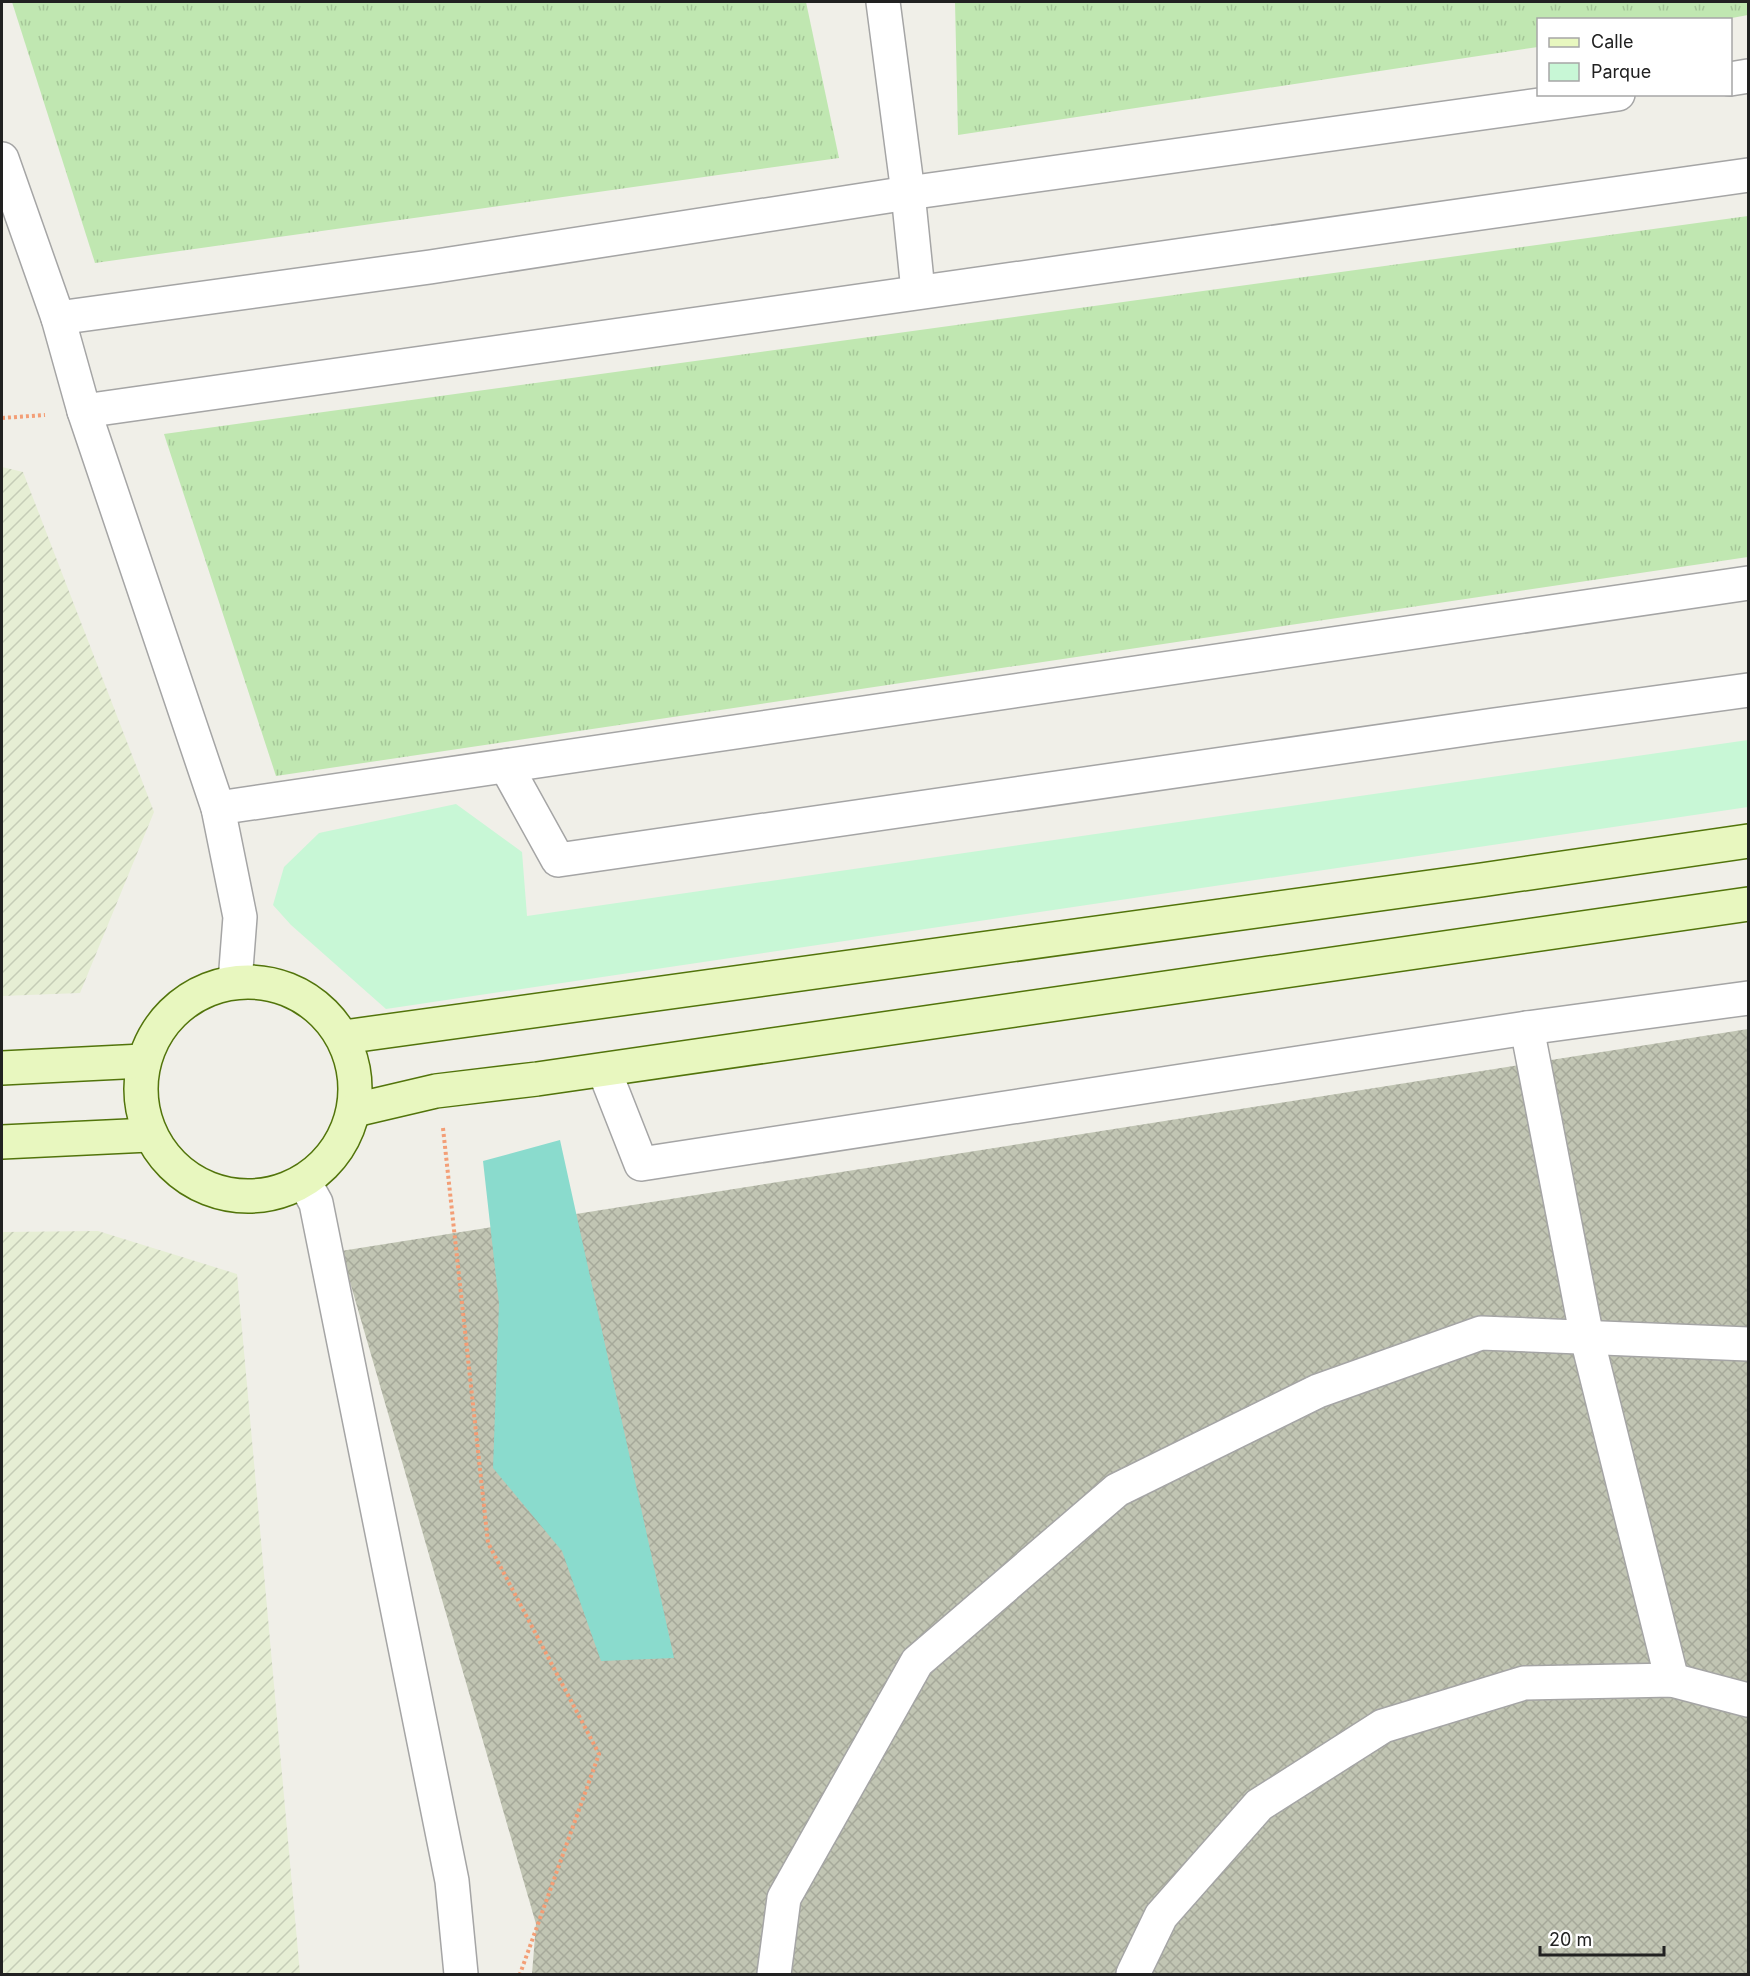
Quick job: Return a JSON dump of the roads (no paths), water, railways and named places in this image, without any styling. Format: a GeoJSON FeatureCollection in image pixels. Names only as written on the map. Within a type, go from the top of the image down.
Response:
{"type":"FeatureCollection","features":[{"type":"Feature","properties":{"kind":"street"},"geometry":{"type":"LineString","coordinates":[[883,2],[908,193],[918,291]]}},
{"type":"Feature","properties":{"kind":"street"},"geometry":{"type":"LineString","coordinates":[[1732,79],[1749,76]]}},
{"type":"Feature","properties":{"kind":"street"},"geometry":{"type":"LineString","coordinates":[[58,318],[430,267],[908,193],[1604,96]]}},
{"type":"Feature","properties":{"kind":"street"},"geometry":{"type":"LineString","coordinates":[[2,159],[58,318],[84,411],[218,808],[240,916],[235,982]]}},
{"type":"Feature","properties":{"kind":"street"},"geometry":{"type":"LineString","coordinates":[[84,411],[1749,175]]}},
{"type":"Feature","properties":{"kind":"street"},"geometry":{"type":"LineString","coordinates":[[218,808],[1749,583]]}},
{"type":"Feature","properties":{"kind":"street"},"geometry":{"type":"LineString","coordinates":[[506,766],[558,860],[1482,726],[1749,690]]}},
{"type":"Feature","properties":{"kind":"street"},"geometry":{"type":"LineString","coordinates":[[344,1037],[1749,841]]}},
{"type":"Feature","properties":{"kind":"street"},"geometry":{"type":"LineString","coordinates":[[355,1110],[435,1091],[604,1070],[1749,904]]}},
{"type":"Feature","properties":{"kind":"street"},"geometry":{"type":"LineString","coordinates":[[235,982],[287,988],[320,1008],[344,1037],[356,1073],[355,1110],[333,1158],[305,1183],[232,1198],[201,1188],[170,1166],[149,1135],[139,1099],[143,1061],[169,1016],[199,992],[235,982]]}},
{"type":"Feature","properties":{"kind":"street"},"geometry":{"type":"LineString","coordinates":[[604,1070],[641,1164],[1527,1028],[1749,998]]}},
{"type":"Feature","properties":{"kind":"street"},"geometry":{"type":"LineString","coordinates":[[1527,1028],[1587,1338],[1672,1680]]}},
{"type":"Feature","properties":{"kind":"street"},"geometry":{"type":"LineString","coordinates":[[2,1068],[143,1061]]}},
{"type":"Feature","properties":{"kind":"street"},"geometry":{"type":"LineString","coordinates":[[2,1142],[149,1135]]}},
{"type":"Feature","properties":{"kind":"street"},"geometry":{"type":"LineString","coordinates":[[305,1183],[316,1203],[452,1881],[461,1974]]}},
{"type":"Feature","properties":{"kind":"street"},"geometry":{"type":"LineString","coordinates":[[774,1974],[784,1898],[917,1662],[1117,1490],[1318,1391],[1481,1333],[1749,1344]]}},
{"type":"Feature","properties":{"kind":"street"},"geometry":{"type":"LineString","coordinates":[[1133,1974],[1161,1916],[1259,1805],[1383,1726],[1524,1683],[1672,1680],[1749,1700]]}}]}
